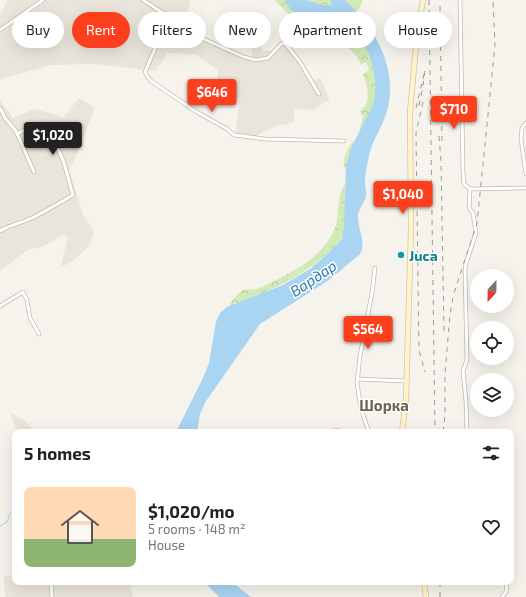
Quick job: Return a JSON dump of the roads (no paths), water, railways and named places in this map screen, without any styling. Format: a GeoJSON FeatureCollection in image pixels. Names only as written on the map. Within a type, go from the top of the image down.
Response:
{"type":"FeatureCollection","features":[{"type":"Feature","properties":{"kind":"main road"},"geometry":{"type":"LineString","coordinates":[[402,429],[405,413],[411,230],[410,112],[416,39],[423,0]]}},
{"type":"Feature","properties":{"kind":"main road"},"geometry":{"type":"LineString","coordinates":[[424,585],[426,597]]}},
{"type":"Feature","properties":{"kind":"street"},"geometry":{"type":"LineString","coordinates":[[0,30],[43,0]]}},
{"type":"Feature","properties":{"kind":"street"},"geometry":{"type":"LineString","coordinates":[[143,0],[161,12]]}},
{"type":"Feature","properties":{"kind":"street"},"geometry":{"type":"LineString","coordinates":[[460,0],[464,184],[470,189],[526,188]]}},
{"type":"Feature","properties":{"kind":"street"},"geometry":{"type":"LineString","coordinates":[[206,40],[238,55],[260,60],[268,58],[281,44],[285,43],[300,62],[319,94]]}},
{"type":"Feature","properties":{"kind":"street"},"geometry":{"type":"LineString","coordinates":[[155,48],[145,72],[151,81],[234,135],[269,139],[344,141]]}},
{"type":"Feature","properties":{"kind":"street"},"geometry":{"type":"LineString","coordinates":[[0,108],[17,134],[34,172]]}},
{"type":"Feature","properties":{"kind":"street"},"geometry":{"type":"LineString","coordinates":[[526,123],[522,128],[521,139],[526,174]]}},
{"type":"Feature","properties":{"kind":"street"},"geometry":{"type":"LineString","coordinates":[[0,231],[42,213],[73,196],[68,181],[67,172],[57,146],[49,136],[41,128],[35,127],[17,134]]}},
{"type":"Feature","properties":{"kind":"street"},"geometry":{"type":"LineString","coordinates":[[466,429],[466,402],[463,371],[467,360],[465,271],[466,263],[476,233],[473,213],[470,208],[470,189]]}},
{"type":"Feature","properties":{"kind":"street"},"geometry":{"type":"LineString","coordinates":[[368,429],[360,409],[357,379],[375,268]]}},
{"type":"Feature","properties":{"kind":"street"},"geometry":{"type":"LineString","coordinates":[[0,306],[23,292],[27,300],[30,318],[39,334]]}},
{"type":"Feature","properties":{"kind":"street"},"geometry":{"type":"LineString","coordinates":[[357,379],[406,381]]}},
{"type":"Feature","properties":{"kind":"street"},"geometry":{"type":"LineString","coordinates":[[52,585],[52,597]]}},
{"type":"Feature","properties":{"kind":"street"},"geometry":{"type":"LineString","coordinates":[[502,597],[506,592],[507,585]]}},
{"type":"Feature","properties":{"kind":"water"},"geometry":{"type":"Polygon","coordinates":[[[284,0],[306,0],[326,6],[332,4],[330,0],[345,0],[357,12],[294,12],[284,0]]]}},
{"type":"Feature","properties":{"kind":"water","name":"Вардар"},"geometry":{"type":"Polygon","coordinates":[[[376,39],[387,67],[390,82],[390,98],[386,114],[370,151],[365,184],[366,196],[358,215],[362,240],[362,249],[360,254],[329,280],[260,324],[206,401],[200,414],[198,429],[178,429],[209,363],[216,322],[220,313],[227,307],[283,285],[310,269],[342,239],[344,226],[346,166],[352,146],[373,105],[375,96],[375,78],[368,53],[365,48],[376,48],[376,39]]]}},
{"type":"Feature","properties":{"kind":"water"},"geometry":{"type":"Polygon","coordinates":[[[207,585],[236,585],[251,597],[219,597],[207,585]]]}},
{"type":"Feature","properties":{"kind":"waterway"},"geometry":{"type":"LineString","coordinates":[[0,526],[7,522],[12,511]]}},
{"type":"Feature","properties":{"kind":"railway"},"geometry":{"type":"LineString","coordinates":[[429,0],[435,429]]}},
{"type":"Feature","properties":{"kind":"railway"},"geometry":{"type":"LineString","coordinates":[[443,429],[445,416],[445,374],[450,314],[454,293],[477,223],[495,45],[493,0]]}},
{"type":"Feature","properties":{"kind":"railway"},"geometry":{"type":"LineString","coordinates":[[440,6],[442,141]]}},
{"type":"Feature","properties":{"kind":"railway"},"geometry":{"type":"LineString","coordinates":[[416,108],[425,70],[419,106]]}},
{"type":"Feature","properties":{"kind":"railway"},"geometry":{"type":"LineString","coordinates":[[423,102],[416,133],[419,350],[425,372]]}},
{"type":"Feature","properties":{"kind":"railway"},"geometry":{"type":"LineString","coordinates":[[439,136],[441,161],[444,332]]}},
{"type":"Feature","properties":{"kind":"railway"},"geometry":{"type":"LineString","coordinates":[[440,585],[440,597]]}},
{"type":"Feature","properties":{"kind":"place","name":"Juca"},"geometry":{"type":"Point","coordinates":[401,255]}},
{"type":"Feature","properties":{"kind":"district","name":"Шорка"},"geometry":{"type":"Point","coordinates":[384,405]}}]}
